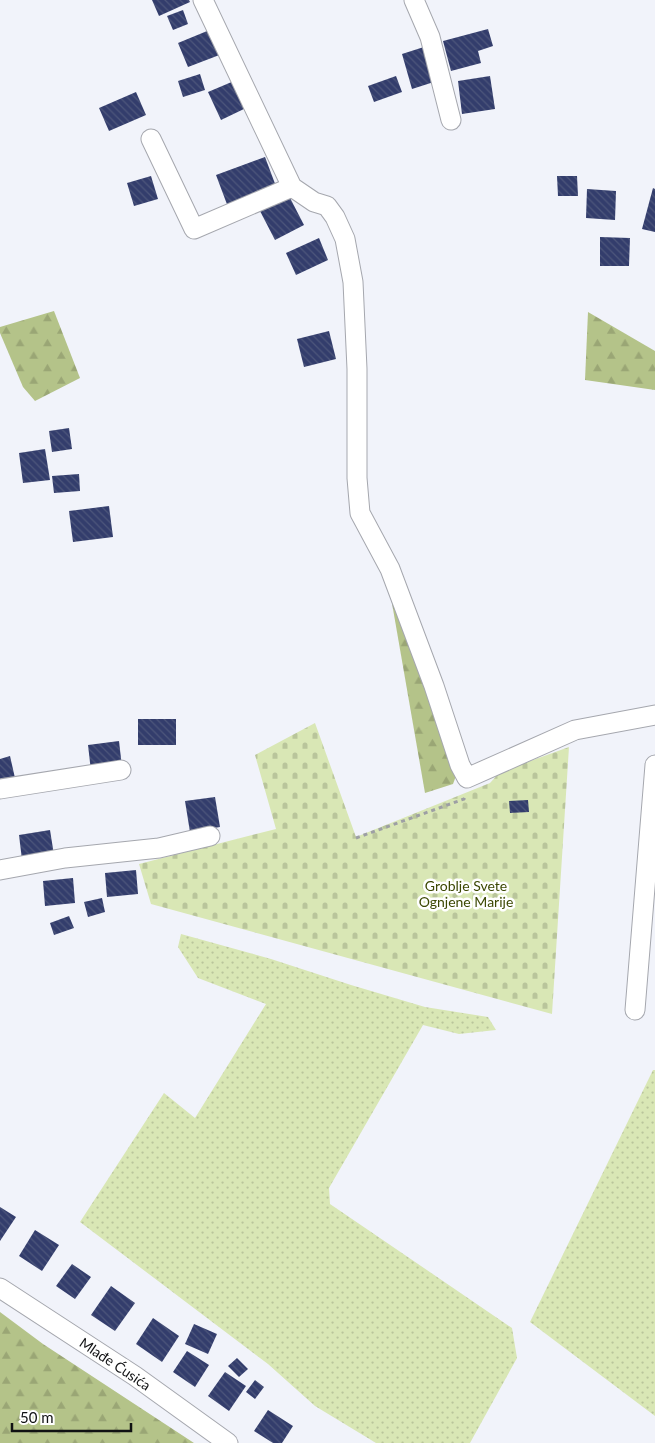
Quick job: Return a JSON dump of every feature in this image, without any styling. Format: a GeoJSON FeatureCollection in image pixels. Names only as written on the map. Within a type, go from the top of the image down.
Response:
{"type":"FeatureCollection","features":[{"type":"Feature","properties":{"kind":"street"},"geometry":{"type":"LineString","coordinates":[[204,0],[292,187],[314,202],[327,206],[335,217],[345,239],[353,282],[357,369],[357,478],[360,513],[390,569],[434,686],[460,766],[467,778],[575,730],[655,715]]}},
{"type":"Feature","properties":{"kind":"street"},"geometry":{"type":"LineString","coordinates":[[414,0],[430,37],[452,120]]}},
{"type":"Feature","properties":{"kind":"street"},"geometry":{"type":"LineString","coordinates":[[151,139],[194,229],[292,187]]}},
{"type":"Feature","properties":{"kind":"street"},"geometry":{"type":"LineString","coordinates":[[635,1010],[655,765]]}},
{"type":"Feature","properties":{"kind":"street"},"geometry":{"type":"LineString","coordinates":[[0,789],[121,770]]}},
{"type":"Feature","properties":{"kind":"street"},"geometry":{"type":"LineString","coordinates":[[0,870],[65,858],[159,848],[210,836]]}},
{"type":"Feature","properties":{"kind":"street","name":"Mlađe Ćusića"},"geometry":{"type":"LineString","coordinates":[[0,1288],[135,1376],[228,1443]]}},
{"type":"Feature","properties":{"kind":"path"},"geometry":{"type":"LineString","coordinates":[[356,838],[464,799],[476,775]]}},
{"type":"Feature","properties":{"kind":"green space"},"geometry":{"type":"Polygon","coordinates":[[[54,311],[80,378],[35,401],[23,387],[0,333],[0,327],[54,311]]]}},
{"type":"Feature","properties":{"kind":"green space"},"geometry":{"type":"Polygon","coordinates":[[[588,312],[655,351],[655,390],[585,380],[588,312]]]}},
{"type":"Feature","properties":{"kind":"green space"},"geometry":{"type":"Polygon","coordinates":[[[389,586],[460,765],[453,784],[425,793],[389,586]]]}},
{"type":"Feature","properties":{"kind":"green space","name":"Groblje Svete Ognjene Marije"},"geometry":{"type":"Polygon","coordinates":[[[315,723],[356,837],[490,783],[500,772],[569,747],[552,1014],[151,904],[139,864],[276,829],[255,755],[315,723]]]}},
{"type":"Feature","properties":{"kind":"green space"},"geometry":{"type":"Polygon","coordinates":[[[181,934],[271,959],[425,1007],[488,1017],[496,1030],[459,1034],[423,1025],[329,1188],[330,1204],[512,1328],[517,1358],[470,1443],[376,1443],[315,1406],[268,1364],[80,1222],[164,1093],[195,1118],[266,1004],[198,978],[178,947],[181,934]]]}},
{"type":"Feature","properties":{"kind":"green space"},"geometry":{"type":"Polygon","coordinates":[[[653,1070],[655,1070],[655,1416],[530,1322],[653,1070]]]}},
{"type":"Feature","properties":{"kind":"green space"},"geometry":{"type":"Polygon","coordinates":[[[0,1312],[43,1344],[194,1443],[0,1443],[0,1312]]]}},
{"type":"Feature","properties":{"kind":"building"},"geometry":{"type":"Polygon","coordinates":[[[152,0],[189,0],[190,2],[159,16],[152,0]]]}},
{"type":"Feature","properties":{"kind":"building"},"geometry":{"type":"Polygon","coordinates":[[[183,10],[188,24],[173,30],[167,16],[183,10]]]}},
{"type":"Feature","properties":{"kind":"building"},"geometry":{"type":"Polygon","coordinates":[[[212,29],[222,54],[188,67],[178,43],[212,29]]]}},
{"type":"Feature","properties":{"kind":"building"},"geometry":{"type":"Polygon","coordinates":[[[488,29],[493,46],[478,51],[481,63],[451,71],[443,41],[488,29]]]}},
{"type":"Feature","properties":{"kind":"building"},"geometry":{"type":"Polygon","coordinates":[[[427,46],[437,81],[412,89],[402,54],[427,46]]]}},
{"type":"Feature","properties":{"kind":"building"},"geometry":{"type":"Polygon","coordinates":[[[200,74],[205,90],[183,97],[178,81],[200,74]]]}},
{"type":"Feature","properties":{"kind":"building"},"geometry":{"type":"Polygon","coordinates":[[[396,76],[402,92],[374,102],[368,86],[396,76]]]}},
{"type":"Feature","properties":{"kind":"building"},"geometry":{"type":"Polygon","coordinates":[[[490,76],[495,109],[462,114],[458,81],[490,76]]]}},
{"type":"Feature","properties":{"kind":"building"},"geometry":{"type":"Polygon","coordinates":[[[234,81],[246,108],[221,120],[208,92],[234,81]]]}},
{"type":"Feature","properties":{"kind":"building"},"geometry":{"type":"Polygon","coordinates":[[[136,92],[146,115],[109,131],[99,108],[136,92]]]}},
{"type":"Feature","properties":{"kind":"building"},"geometry":{"type":"Polygon","coordinates":[[[265,157],[277,189],[228,207],[216,175],[265,157]]]}},
{"type":"Feature","properties":{"kind":"building"},"geometry":{"type":"Polygon","coordinates":[[[151,176],[158,199],[134,206],[127,183],[151,176]]]}},
{"type":"Feature","properties":{"kind":"building"},"geometry":{"type":"Polygon","coordinates":[[[557,176],[577,176],[578,196],[558,196],[557,176]]]}},
{"type":"Feature","properties":{"kind":"building"},"geometry":{"type":"Polygon","coordinates":[[[653,188],[655,189],[655,232],[642,229],[653,188]]]}},
{"type":"Feature","properties":{"kind":"building"},"geometry":{"type":"Polygon","coordinates":[[[587,189],[616,191],[615,220],[586,218],[587,189]]]}},
{"type":"Feature","properties":{"kind":"building"},"geometry":{"type":"Polygon","coordinates":[[[289,196],[304,225],[275,240],[260,211],[289,196]]]}},
{"type":"Feature","properties":{"kind":"building"},"geometry":{"type":"Polygon","coordinates":[[[600,237],[630,238],[629,266],[600,266],[600,237]]]}},
{"type":"Feature","properties":{"kind":"building"},"geometry":{"type":"Polygon","coordinates":[[[319,238],[328,260],[296,275],[286,253],[319,238]]]}},
{"type":"Feature","properties":{"kind":"building"},"geometry":{"type":"Polygon","coordinates":[[[329,331],[336,359],[304,367],[297,339],[329,331]]]}},
{"type":"Feature","properties":{"kind":"building"},"geometry":{"type":"Polygon","coordinates":[[[69,428],[72,449],[52,452],[49,431],[69,428]]]}},
{"type":"Feature","properties":{"kind":"building"},"geometry":{"type":"Polygon","coordinates":[[[45,449],[50,480],[23,483],[19,453],[45,449]]]}},
{"type":"Feature","properties":{"kind":"building"},"geometry":{"type":"Polygon","coordinates":[[[79,474],[80,491],[54,493],[52,476],[79,474]]]}},
{"type":"Feature","properties":{"kind":"building"},"geometry":{"type":"Polygon","coordinates":[[[109,506],[113,537],[73,542],[69,511],[109,506]]]}},
{"type":"Feature","properties":{"kind":"building"},"geometry":{"type":"Polygon","coordinates":[[[138,719],[176,719],[176,745],[138,745],[138,719]]]}},
{"type":"Feature","properties":{"kind":"building"},"geometry":{"type":"Polygon","coordinates":[[[119,741],[122,767],[91,771],[88,745],[119,741]]]}},
{"type":"Feature","properties":{"kind":"building"},"geometry":{"type":"Polygon","coordinates":[[[10,756],[15,778],[0,782],[0,759],[10,756]]]}},
{"type":"Feature","properties":{"kind":"building"},"geometry":{"type":"Polygon","coordinates":[[[215,797],[220,827],[190,832],[185,801],[215,797]]]}},
{"type":"Feature","properties":{"kind":"building"},"geometry":{"type":"Polygon","coordinates":[[[528,800],[529,812],[510,813],[509,801],[528,800]]]}},
{"type":"Feature","properties":{"kind":"building"},"geometry":{"type":"Polygon","coordinates":[[[50,830],[54,855],[22,860],[19,835],[50,830]]]}},
{"type":"Feature","properties":{"kind":"building"},"geometry":{"type":"Polygon","coordinates":[[[136,870],[138,894],[107,897],[105,873],[136,870]]]}},
{"type":"Feature","properties":{"kind":"building"},"geometry":{"type":"Polygon","coordinates":[[[73,878],[75,903],[45,906],[43,881],[73,878]]]}},
{"type":"Feature","properties":{"kind":"building"},"geometry":{"type":"Polygon","coordinates":[[[102,898],[105,912],[88,917],[84,902],[102,898]]]}},
{"type":"Feature","properties":{"kind":"building"},"geometry":{"type":"Polygon","coordinates":[[[69,916],[74,928],[54,935],[50,923],[69,916]]]}},
{"type":"Feature","properties":{"kind":"building"},"geometry":{"type":"Polygon","coordinates":[[[0,1207],[16,1217],[0,1241],[0,1207]]]}},
{"type":"Feature","properties":{"kind":"building"},"geometry":{"type":"Polygon","coordinates":[[[35,1230],[59,1245],[42,1271],[19,1256],[35,1230]]]}},
{"type":"Feature","properties":{"kind":"building"},"geometry":{"type":"Polygon","coordinates":[[[72,1264],[91,1277],[75,1299],[56,1286],[72,1264]]]}},
{"type":"Feature","properties":{"kind":"building"},"geometry":{"type":"Polygon","coordinates":[[[111,1286],[135,1303],[115,1331],[91,1315],[111,1286]]]}},
{"type":"Feature","properties":{"kind":"building"},"geometry":{"type":"Polygon","coordinates":[[[153,1318],[179,1336],[162,1362],[136,1344],[153,1318]]]}},
{"type":"Feature","properties":{"kind":"building"},"geometry":{"type":"Polygon","coordinates":[[[194,1324],[217,1334],[208,1354],[185,1344],[194,1324]]]}},
{"type":"Feature","properties":{"kind":"building"},"geometry":{"type":"Polygon","coordinates":[[[187,1351],[209,1365],[195,1387],[173,1372],[187,1351]]]}},
{"type":"Feature","properties":{"kind":"building"},"geometry":{"type":"Polygon","coordinates":[[[237,1358],[248,1369],[239,1377],[228,1366],[237,1358]]]}},
{"type":"Feature","properties":{"kind":"building"},"geometry":{"type":"Polygon","coordinates":[[[225,1372],[246,1386],[229,1411],[208,1396],[225,1372]]]}},
{"type":"Feature","properties":{"kind":"building"},"geometry":{"type":"Polygon","coordinates":[[[255,1380],[264,1387],[255,1399],[246,1392],[255,1380]]]}},
{"type":"Feature","properties":{"kind":"building"},"geometry":{"type":"Polygon","coordinates":[[[268,1410],[293,1426],[282,1443],[273,1443],[254,1431],[268,1410]]]}}]}
